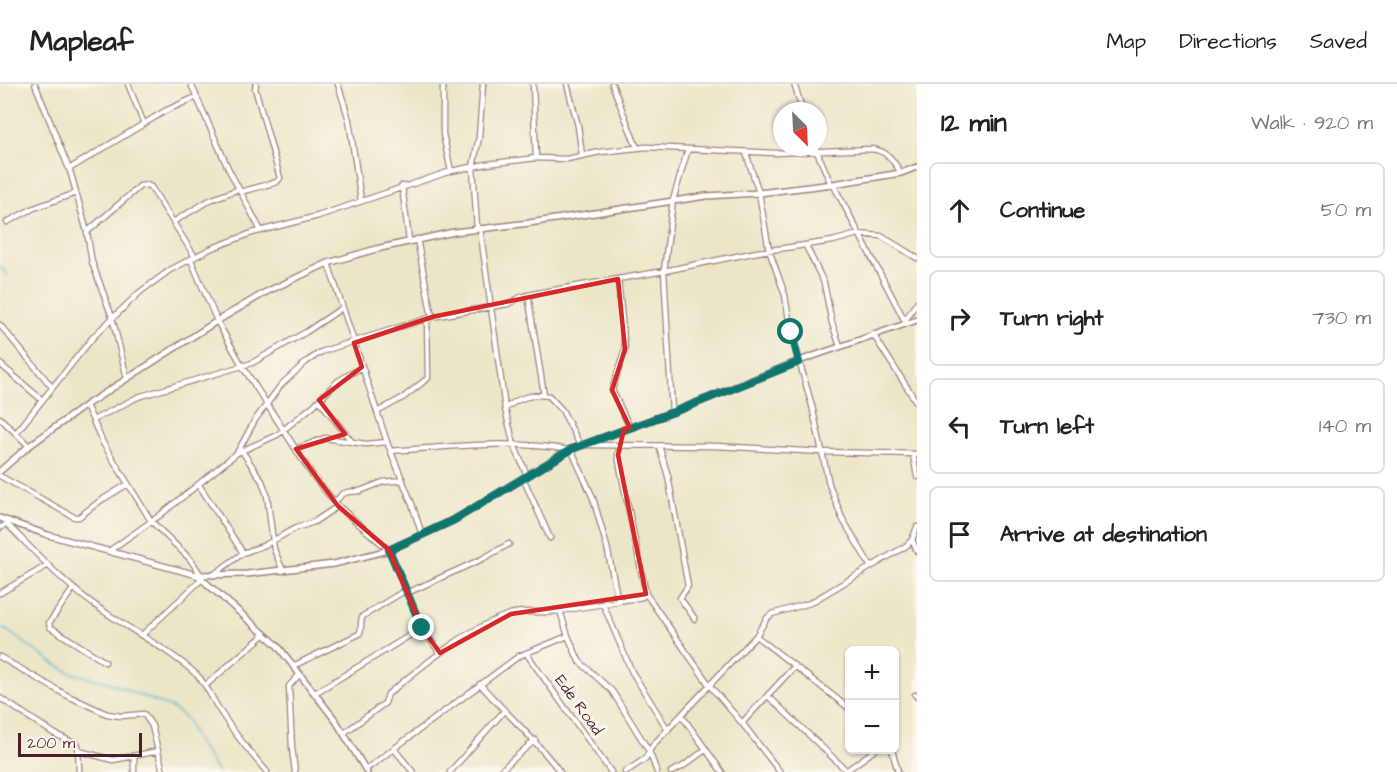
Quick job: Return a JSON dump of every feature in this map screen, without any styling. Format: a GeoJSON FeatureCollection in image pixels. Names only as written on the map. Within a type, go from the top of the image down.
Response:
{"type":"FeatureCollection","features":[{"type":"Feature","properties":{"kind":"street"},"geometry":{"type":"LineString","coordinates":[[35,84],[69,170],[87,232],[98,282],[112,317],[127,378]]}},
{"type":"Feature","properties":{"kind":"street"},"geometry":{"type":"LineString","coordinates":[[128,84],[144,124]]}},
{"type":"Feature","properties":{"kind":"street"},"geometry":{"type":"LineString","coordinates":[[191,84],[239,190],[261,231]]}},
{"type":"Feature","properties":{"kind":"street"},"geometry":{"type":"LineString","coordinates":[[173,222],[210,200],[239,190],[277,182],[280,178],[255,88],[256,84]]}},
{"type":"Feature","properties":{"kind":"street"},"geometry":{"type":"LineString","coordinates":[[338,84],[349,120],[361,201]]}},
{"type":"Feature","properties":{"kind":"street"},"geometry":{"type":"LineString","coordinates":[[443,84],[443,128],[452,171]]}},
{"type":"Feature","properties":{"kind":"street"},"geometry":{"type":"LineString","coordinates":[[483,84],[473,167],[478,228],[505,409],[514,445],[550,538]]}},
{"type":"Feature","properties":{"kind":"street"},"geometry":{"type":"LineString","coordinates":[[533,84],[536,158]]}},
{"type":"Feature","properties":{"kind":"street"},"geometry":{"type":"LineString","coordinates":[[567,84],[578,126],[582,155]]}},
{"type":"Feature","properties":{"kind":"street"},"geometry":{"type":"LineString","coordinates":[[612,84],[637,148]]}},
{"type":"Feature","properties":{"kind":"street"},"geometry":{"type":"LineString","coordinates":[[794,84],[799,102]]}},
{"type":"Feature","properties":{"kind":"street"},"geometry":{"type":"LineString","coordinates":[[69,170],[165,111],[196,98]]}},
{"type":"Feature","properties":{"kind":"street"},"geometry":{"type":"LineString","coordinates":[[16,433],[112,317],[170,270],[210,249],[402,186],[473,167],[536,158],[567,159],[637,148],[746,153],[773,151]]}},
{"type":"Feature","properties":{"kind":"street"},"geometry":{"type":"LineString","coordinates":[[672,412],[664,271],[673,200],[688,149]]}},
{"type":"Feature","properties":{"kind":"street"},"geometry":{"type":"LineString","coordinates":[[827,149],[883,150],[901,173]]}},
{"type":"Feature","properties":{"kind":"street"},"geometry":{"type":"LineString","coordinates":[[746,153],[759,193],[769,250],[785,295],[829,484],[842,518],[871,567]]}},
{"type":"Feature","properties":{"kind":"street"},"geometry":{"type":"LineString","coordinates":[[819,156],[906,322]]}},
{"type":"Feature","properties":{"kind":"street"},"geometry":{"type":"LineString","coordinates":[[128,484],[100,501],[80,517],[74,517],[0,473],[28,446],[127,378],[266,292],[328,263],[409,240],[478,228],[529,223],[673,200],[832,184],[901,173],[917,168]]}},
{"type":"Feature","properties":{"kind":"street"},"geometry":{"type":"LineString","coordinates":[[87,232],[144,184],[151,187],[193,259],[217,321],[243,367],[313,476],[336,504],[389,550],[422,628],[440,653]]}},
{"type":"Feature","properties":{"kind":"street"},"geometry":{"type":"LineString","coordinates":[[402,186],[409,240]]}},
{"type":"Feature","properties":{"kind":"street"},"geometry":{"type":"LineString","coordinates":[[7,222],[34,208],[76,193]]}},
{"type":"Feature","properties":{"kind":"street"},"geometry":{"type":"LineString","coordinates":[[240,452],[255,420],[281,385],[306,362],[321,352],[430,318],[508,304],[521,297],[583,284],[769,250],[806,246],[858,234],[883,237],[917,258]]}},
{"type":"Feature","properties":{"kind":"street"},"geometry":{"type":"LineString","coordinates":[[377,412],[404,397],[428,378],[430,318],[417,239]]}},
{"type":"Feature","properties":{"kind":"street"},"geometry":{"type":"LineString","coordinates":[[806,246],[824,283],[832,323],[840,346]]}},
{"type":"Feature","properties":{"kind":"street"},"geometry":{"type":"LineString","coordinates":[[328,263],[387,442],[422,536]]}},
{"type":"Feature","properties":{"kind":"street"},"geometry":{"type":"LineString","coordinates":[[618,279],[625,349],[612,390],[630,428]]}},
{"type":"Feature","properties":{"kind":"street"},"geometry":{"type":"LineString","coordinates":[[528,296],[544,395]]}},
{"type":"Feature","properties":{"kind":"street"},"geometry":{"type":"LineString","coordinates":[[906,322],[917,302]]}},
{"type":"Feature","properties":{"kind":"street"},"geometry":{"type":"LineString","coordinates":[[93,420],[138,397],[252,363],[297,338],[342,308]]}},
{"type":"Feature","properties":{"kind":"street"},"geometry":{"type":"LineString","coordinates":[[0,528],[8,523],[200,576],[283,571],[334,564],[389,550],[422,536],[454,520],[570,449],[840,346],[917,320]]}},
{"type":"Feature","properties":{"kind":"street"},"geometry":{"type":"LineString","coordinates":[[0,325],[52,387]]}},
{"type":"Feature","properties":{"kind":"street"},"geometry":{"type":"LineString","coordinates":[[873,334],[917,403]]}},
{"type":"Feature","properties":{"kind":"street"},"geometry":{"type":"LineString","coordinates":[[0,364],[42,400]]}},
{"type":"Feature","properties":{"kind":"street"},"geometry":{"type":"LineString","coordinates":[[110,551],[240,452],[267,441],[284,429],[338,381],[362,367]]}},
{"type":"Feature","properties":{"kind":"street"},"geometry":{"type":"LineString","coordinates":[[505,409],[513,402],[528,397],[544,395],[555,400],[582,445]]}},
{"type":"Feature","properties":{"kind":"street"},"geometry":{"type":"LineString","coordinates":[[319,399],[352,442]]}},
{"type":"Feature","properties":{"kind":"street"},"geometry":{"type":"LineString","coordinates":[[86,405],[103,443],[151,521],[184,553],[200,576],[265,634],[300,674],[344,733],[366,771],[480,684],[526,653],[568,636]]}},
{"type":"Feature","properties":{"kind":"street"},"geometry":{"type":"LineString","coordinates":[[0,418],[28,446]]}},
{"type":"Feature","properties":{"kind":"street"},"geometry":{"type":"LineString","coordinates":[[296,449],[325,438],[352,442],[387,442]]}},
{"type":"Feature","properties":{"kind":"street"},"geometry":{"type":"LineString","coordinates":[[391,451],[514,445],[570,449]]}},
{"type":"Feature","properties":{"kind":"street"},"geometry":{"type":"LineString","coordinates":[[582,445],[716,446],[915,454],[917,477]]}},
{"type":"Feature","properties":{"kind":"street"},"geometry":{"type":"LineString","coordinates":[[620,446],[618,455],[620,467],[646,594],[710,686],[780,772]]}},
{"type":"Feature","properties":{"kind":"street"},"geometry":{"type":"LineString","coordinates":[[659,446],[668,476],[688,586],[680,598],[695,619]]}},
{"type":"Feature","properties":{"kind":"street"},"geometry":{"type":"LineString","coordinates":[[570,449],[593,498],[607,547],[618,602]]}},
{"type":"Feature","properties":{"kind":"street"},"geometry":{"type":"LineString","coordinates":[[240,452],[261,481],[267,495],[273,541],[283,571]]}},
{"type":"Feature","properties":{"kind":"street"},"geometry":{"type":"LineString","coordinates":[[213,575],[243,553],[314,522],[336,504],[342,494],[360,491],[383,482],[403,480]]}},
{"type":"Feature","properties":{"kind":"street"},"geometry":{"type":"LineString","coordinates":[[199,485],[243,553]]}},
{"type":"Feature","properties":{"kind":"street"},"geometry":{"type":"LineString","coordinates":[[0,518],[8,523],[73,589],[197,675],[206,685],[214,702],[234,732],[267,772]]}},
{"type":"Feature","properties":{"kind":"street"},"geometry":{"type":"LineString","coordinates":[[625,772],[645,759],[649,751],[756,636],[767,618],[772,614],[810,603],[906,546],[912,540],[917,527]]}},
{"type":"Feature","properties":{"kind":"street"},"geometry":{"type":"LineString","coordinates":[[912,540],[917,551]]}},
{"type":"Feature","properties":{"kind":"street"},"geometry":{"type":"LineString","coordinates":[[293,666],[359,634],[360,621],[363,616],[406,591],[482,559],[509,544]]}},
{"type":"Feature","properties":{"kind":"street"},"geometry":{"type":"LineString","coordinates":[[0,593],[48,565]]}},
{"type":"Feature","properties":{"kind":"street"},"geometry":{"type":"LineString","coordinates":[[142,635],[200,576]]}},
{"type":"Feature","properties":{"kind":"street"},"geometry":{"type":"LineString","coordinates":[[73,589],[49,623],[50,627],[105,662]]}},
{"type":"Feature","properties":{"kind":"street"},"geometry":{"type":"LineString","coordinates":[[344,733],[385,703],[388,694],[440,653],[472,633],[511,614],[618,602],[646,594]]}},
{"type":"Feature","properties":{"kind":"street"},"geometry":{"type":"LineString","coordinates":[[603,604],[632,672],[668,730]]}},
{"type":"Feature","properties":{"kind":"street"},"geometry":{"type":"LineString","coordinates":[[560,610],[568,636],[582,665],[612,691],[649,751],[657,772]]}},
{"type":"Feature","properties":{"kind":"street"},"geometry":{"type":"LineString","coordinates":[[315,693],[422,628]]}},
{"type":"Feature","properties":{"kind":"street"},"geometry":{"type":"LineString","coordinates":[[206,685],[265,634]]}},
{"type":"Feature","properties":{"kind":"street"},"geometry":{"type":"LineString","coordinates":[[756,636],[845,707]]}},
{"type":"Feature","properties":{"kind":"street","name":"Ede Road"},"geometry":{"type":"LineString","coordinates":[[526,653],[611,772]]}},
{"type":"Feature","properties":{"kind":"street"},"geometry":{"type":"LineString","coordinates":[[0,657],[66,695],[107,714],[122,716],[144,714],[152,726],[163,772]]}},
{"type":"Feature","properties":{"kind":"street"},"geometry":{"type":"LineString","coordinates":[[742,723],[794,667]]}},
{"type":"Feature","properties":{"kind":"street"},"geometry":{"type":"LineString","coordinates":[[295,772],[289,686],[300,674]]}},
{"type":"Feature","properties":{"kind":"street"},"geometry":{"type":"LineString","coordinates":[[480,684],[535,740],[558,770],[549,772]]}},
{"type":"Feature","properties":{"kind":"street"},"geometry":{"type":"LineString","coordinates":[[768,696],[846,771],[869,754]]}},
{"type":"Feature","properties":{"kind":"street"},"geometry":{"type":"LineString","coordinates":[[0,698],[55,734],[78,745],[79,772]]}},
{"type":"Feature","properties":{"kind":"street"},"geometry":{"type":"LineString","coordinates":[[450,772],[504,711]]}},
{"type":"Feature","properties":{"kind":"street"},"geometry":{"type":"LineString","coordinates":[[682,716],[722,772]]}},
{"type":"Feature","properties":{"kind":"street"},"geometry":{"type":"LineString","coordinates":[[499,772],[535,740]]}},
{"type":"Feature","properties":{"kind":"street"},"geometry":{"type":"LineString","coordinates":[[394,749],[413,772]]}},
{"type":"Feature","properties":{"kind":"street"},"geometry":{"type":"LineString","coordinates":[[671,772],[705,750]]}},
{"type":"Feature","properties":{"kind":"street"},"geometry":{"type":"LineString","coordinates":[[80,751],[113,760],[158,751]]}},
{"type":"Feature","properties":{"kind":"street"},"geometry":{"type":"LineString","coordinates":[[893,754],[898,772]]}},
{"type":"Feature","properties":{"kind":"street"},"geometry":{"type":"LineString","coordinates":[[134,756],[134,772]]}},
{"type":"Feature","properties":{"kind":"highlighted area"},"geometry":{"type":"Polygon","coordinates":[[[618,279],[625,349],[612,390],[630,428],[624,429],[618,455],[646,594],[511,614],[440,653],[422,628],[389,550],[338,506],[296,449],[345,434],[319,400],[362,367],[354,343],[432,317],[618,279]]]}},
{"type":"Feature","properties":{"kind":"waterway"},"geometry":{"type":"LineString","coordinates":[[0,266],[7,275]]}},
{"type":"Feature","properties":{"kind":"waterway"},"geometry":{"type":"LineString","coordinates":[[0,628],[71,673],[110,683],[174,709],[188,721],[194,737],[218,772]]}},
{"type":"Feature","properties":{"kind":"route"},"geometry":{"type":"LineString","coordinates":[[422,628],[389,550],[454,520],[572,449],[799,362],[791,332]]}}]}
